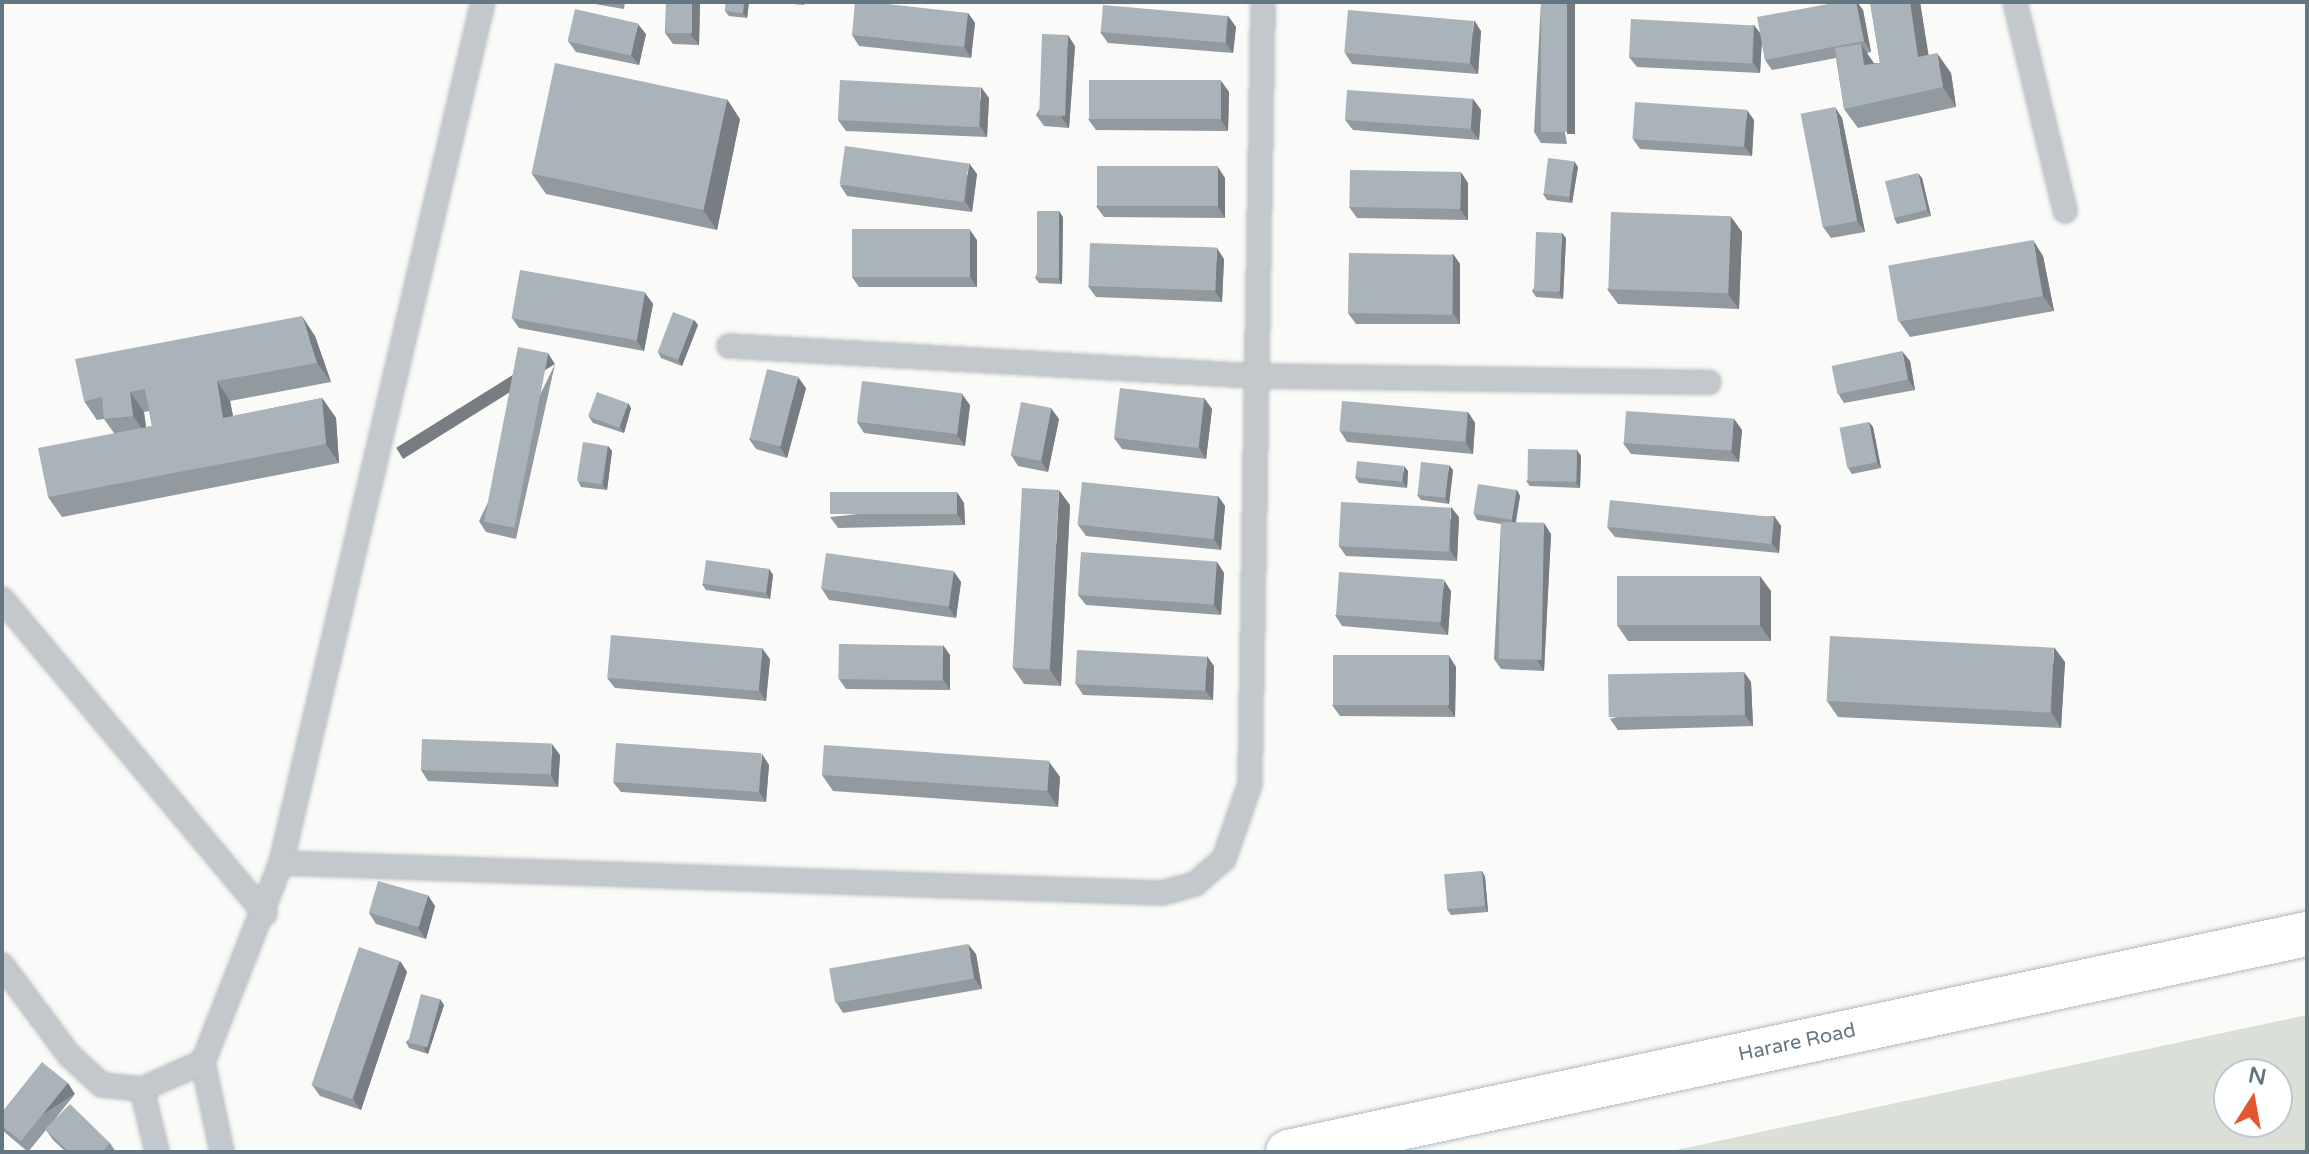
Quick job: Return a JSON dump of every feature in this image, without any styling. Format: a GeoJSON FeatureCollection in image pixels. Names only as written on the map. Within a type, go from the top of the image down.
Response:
{"type":"FeatureCollection","features":[{"type":"Feature","properties":{"kind":"highway","name":"Harare Road"},"geometry":{"type":"LineString","coordinates":[[1288,1152],[2307,934]]}},
{"type":"Feature","properties":{"kind":"lane"},"geometry":{"type":"LineString","coordinates":[[222,1152],[203,1062],[265,914],[281,863],[483,2]]}},
{"type":"Feature","properties":{"kind":"lane"},"geometry":{"type":"LineString","coordinates":[[281,863],[1162,893],[1195,884],[1224,859],[1250,784],[1254,376],[1263,2]]}},
{"type":"Feature","properties":{"kind":"lane"},"geometry":{"type":"LineString","coordinates":[[2015,2],[2065,211]]}},
{"type":"Feature","properties":{"kind":"lane"},"geometry":{"type":"LineString","coordinates":[[729,346],[1254,376],[1709,382]]}},
{"type":"Feature","properties":{"kind":"lane"},"geometry":{"type":"LineString","coordinates":[[2,599],[265,914]]}},
{"type":"Feature","properties":{"kind":"lane"},"geometry":{"type":"LineString","coordinates":[[2,965],[93,1078],[142,1089],[203,1062]]}},
{"type":"Feature","properties":{"kind":"lane"},"geometry":{"type":"LineString","coordinates":[[142,1089],[157,1152]]}},
{"type":"Feature","properties":{"kind":"shaded area"},"geometry":{"type":"Polygon","coordinates":[[[2307,1015],[2307,1152],[1667,1152],[2307,1015]]]}},
{"type":"Feature","properties":{"kind":"building"},"geometry":{"type":"Polygon","coordinates":[[[666,2],[692,2],[692,33],[666,33],[666,2]]]}},
{"type":"Feature","properties":{"kind":"building"},"geometry":{"type":"Polygon","coordinates":[[[726,2],[744,2],[743,13],[725,11],[726,2]]]}},
{"type":"Feature","properties":{"kind":"building"},"geometry":{"type":"Polygon","coordinates":[[[855,2],[968,13],[964,47],[852,35],[855,2]]]}},
{"type":"Feature","properties":{"kind":"building"},"geometry":{"type":"Polygon","coordinates":[[[1541,2],[1567,2],[1567,132],[1541,132],[1541,2]]]}},
{"type":"Feature","properties":{"kind":"building"},"geometry":{"type":"Polygon","coordinates":[[[1839,2],[1856,2],[1864,41],[1765,60],[1757,17],[1839,2]]]}},
{"type":"Feature","properties":{"kind":"building"},"geometry":{"type":"Polygon","coordinates":[[[1870,2],[1910,2],[1918,57],[1937,53],[1943,87],[1844,109],[1835,48],[1861,44],[1864,65],[1880,63],[1870,2]]]}},
{"type":"Feature","properties":{"kind":"building"},"geometry":{"type":"Polygon","coordinates":[[[1103,5],[1228,16],[1225,43],[1101,32],[1103,5]]]}},
{"type":"Feature","properties":{"kind":"building"},"geometry":{"type":"Polygon","coordinates":[[[575,9],[638,24],[631,56],[568,41],[575,9]]]}},
{"type":"Feature","properties":{"kind":"building"},"geometry":{"type":"Polygon","coordinates":[[[1348,10],[1474,21],[1470,64],[1344,53],[1348,10]]]}},
{"type":"Feature","properties":{"kind":"building"},"geometry":{"type":"Polygon","coordinates":[[[1631,19],[1754,25],[1752,63],[1629,57],[1631,19]]]}},
{"type":"Feature","properties":{"kind":"building"},"geometry":{"type":"Polygon","coordinates":[[[1042,34],[1068,35],[1065,116],[1039,115],[1042,34]]]}},
{"type":"Feature","properties":{"kind":"building"},"geometry":{"type":"Polygon","coordinates":[[[555,63],[727,100],[704,210],[532,174],[555,63]]]}},
{"type":"Feature","properties":{"kind":"building"},"geometry":{"type":"Polygon","coordinates":[[[840,80],[981,87],[979,127],[838,120],[840,80]]]}},
{"type":"Feature","properties":{"kind":"building"},"geometry":{"type":"Polygon","coordinates":[[[1089,80],[1221,80],[1221,119],[1089,119],[1089,80]]]}},
{"type":"Feature","properties":{"kind":"building"},"geometry":{"type":"Polygon","coordinates":[[[1347,90],[1473,99],[1471,129],[1345,120],[1347,90]]]}},
{"type":"Feature","properties":{"kind":"building"},"geometry":{"type":"Polygon","coordinates":[[[1635,102],[1747,110],[1744,147],[1632,139],[1635,102]]]}},
{"type":"Feature","properties":{"kind":"building"},"geometry":{"type":"Polygon","coordinates":[[[1835,107],[1857,221],[1823,228],[1801,114],[1835,107]]]}},
{"type":"Feature","properties":{"kind":"building"},"geometry":{"type":"Polygon","coordinates":[[[845,146],[969,163],[963,202],[840,185],[845,146]]]}},
{"type":"Feature","properties":{"kind":"building"},"geometry":{"type":"Polygon","coordinates":[[[1548,158],[1574,161],[1569,197],[1544,194],[1548,158]]]}},
{"type":"Feature","properties":{"kind":"building"},"geometry":{"type":"Polygon","coordinates":[[[1097,166],[1218,166],[1218,206],[1097,206],[1097,166]]]}},
{"type":"Feature","properties":{"kind":"building"},"geometry":{"type":"Polygon","coordinates":[[[1350,170],[1461,172],[1460,209],[1349,207],[1350,170]]]}},
{"type":"Feature","properties":{"kind":"building"},"geometry":{"type":"Polygon","coordinates":[[[1918,173],[1927,210],[1894,218],[1885,181],[1918,173]]]}},
{"type":"Feature","properties":{"kind":"building"},"geometry":{"type":"Polygon","coordinates":[[[1037,211],[1059,211],[1059,278],[1037,278],[1037,211]]]}},
{"type":"Feature","properties":{"kind":"building"},"geometry":{"type":"Polygon","coordinates":[[[1611,212],[1731,216],[1728,293],[1608,289],[1611,212]]]}},
{"type":"Feature","properties":{"kind":"building"},"geometry":{"type":"Polygon","coordinates":[[[852,229],[970,229],[970,277],[852,277],[852,229]]]}},
{"type":"Feature","properties":{"kind":"building"},"geometry":{"type":"Polygon","coordinates":[[[1536,232],[1562,233],[1560,292],[1534,291],[1536,232]]]}},
{"type":"Feature","properties":{"kind":"building"},"geometry":{"type":"Polygon","coordinates":[[[2033,240],[2043,296],[1898,322],[1888,266],[2033,240]]]}},
{"type":"Feature","properties":{"kind":"building"},"geometry":{"type":"Polygon","coordinates":[[[1090,243],[1217,247],[1215,290],[1088,286],[1090,243]]]}},
{"type":"Feature","properties":{"kind":"building"},"geometry":{"type":"Polygon","coordinates":[[[1349,253],[1453,255],[1452,315],[1348,313],[1349,253]]]}},
{"type":"Feature","properties":{"kind":"building"},"geometry":{"type":"Polygon","coordinates":[[[520,270],[645,292],[637,340],[511,318],[520,270]]]}},
{"type":"Feature","properties":{"kind":"building"},"geometry":{"type":"Polygon","coordinates":[[[673,312],[694,320],[678,360],[658,352],[673,312]]]}},
{"type":"Feature","properties":{"kind":"building"},"geometry":{"type":"Polygon","coordinates":[[[302,316],[317,363],[217,381],[223,418],[322,398],[326,444],[48,497],[38,448],[152,426],[145,389],[130,392],[133,416],[104,419],[102,397],[84,401],[75,359],[302,316]]]}},
{"type":"Feature","properties":{"kind":"building"},"geometry":{"type":"Polygon","coordinates":[[[518,347],[548,353],[514,528],[484,522],[518,347]]]}},
{"type":"Feature","properties":{"kind":"building"},"geometry":{"type":"Polygon","coordinates":[[[1902,351],[1908,379],[1838,394],[1832,366],[1902,351]]]}},
{"type":"Feature","properties":{"kind":"building"},"geometry":{"type":"Polygon","coordinates":[[[767,369],[798,377],[781,447],[750,439],[767,369]]]}},
{"type":"Feature","properties":{"kind":"building"},"geometry":{"type":"Polygon","coordinates":[[[862,381],[962,393],[957,434],[857,422],[862,381]]]}},
{"type":"Feature","properties":{"kind":"building"},"geometry":{"type":"Polygon","coordinates":[[[1120,388],[1204,398],[1198,448],[1114,438],[1120,388]]]}},
{"type":"Feature","properties":{"kind":"building"},"geometry":{"type":"Polygon","coordinates":[[[597,392],[628,403],[619,428],[588,416],[597,392]]]}},
{"type":"Feature","properties":{"kind":"building"},"geometry":{"type":"Polygon","coordinates":[[[1342,401],[1468,412],[1465,442],[1339,431],[1342,401]]]}},
{"type":"Feature","properties":{"kind":"building"},"geometry":{"type":"Polygon","coordinates":[[[1021,402],[1051,408],[1041,461],[1011,455],[1021,402]]]}},
{"type":"Feature","properties":{"kind":"building"},"geometry":{"type":"Polygon","coordinates":[[[1626,411],[1734,419],[1732,450],[1624,443],[1626,411]]]}},
{"type":"Feature","properties":{"kind":"building"},"geometry":{"type":"Polygon","coordinates":[[[1869,422],[1877,462],[1847,468],[1840,428],[1869,422]]]}},
{"type":"Feature","properties":{"kind":"building"},"geometry":{"type":"Polygon","coordinates":[[[583,442],[608,446],[602,484],[577,481],[583,442]]]}},
{"type":"Feature","properties":{"kind":"building"},"geometry":{"type":"Polygon","coordinates":[[[1528,449],[1577,450],[1576,482],[1527,481],[1528,449]]]}},
{"type":"Feature","properties":{"kind":"building"},"geometry":{"type":"Polygon","coordinates":[[[1357,461],[1404,466],[1402,482],[1355,477],[1357,461]]]}},
{"type":"Feature","properties":{"kind":"building"},"geometry":{"type":"Polygon","coordinates":[[[1421,462],[1449,465],[1445,498],[1418,495],[1421,462]]]}},
{"type":"Feature","properties":{"kind":"building"},"geometry":{"type":"Polygon","coordinates":[[[1082,482],[1218,496],[1214,539],[1078,525],[1082,482]]]}},
{"type":"Feature","properties":{"kind":"building"},"geometry":{"type":"Polygon","coordinates":[[[1478,484],[1517,490],[1512,520],[1473,514],[1478,484]]]}},
{"type":"Feature","properties":{"kind":"building"},"geometry":{"type":"Polygon","coordinates":[[[1022,488],[1059,490],[1050,670],[1013,668],[1022,488]]]}},
{"type":"Feature","properties":{"kind":"building"},"geometry":{"type":"Polygon","coordinates":[[[830,492],[957,492],[957,514],[830,514],[830,492]]]}},
{"type":"Feature","properties":{"kind":"building"},"geometry":{"type":"Polygon","coordinates":[[[1610,500],[1774,517],[1771,544],[1607,527],[1610,500]]]}},
{"type":"Feature","properties":{"kind":"building"},"geometry":{"type":"Polygon","coordinates":[[[1341,502],[1451,508],[1449,552],[1339,546],[1341,502]]]}},
{"type":"Feature","properties":{"kind":"building"},"geometry":{"type":"Polygon","coordinates":[[[1501,522],[1544,523],[1542,660],[1499,659],[1501,522]]]}},
{"type":"Feature","properties":{"kind":"building"},"geometry":{"type":"Polygon","coordinates":[[[1081,552],[1217,561],[1214,604],[1078,595],[1081,552]]]}},
{"type":"Feature","properties":{"kind":"building"},"geometry":{"type":"Polygon","coordinates":[[[826,553],[954,571],[949,607],[821,589],[826,553]]]}},
{"type":"Feature","properties":{"kind":"building"},"geometry":{"type":"Polygon","coordinates":[[[706,560],[769,569],[766,593],[703,584],[706,560]]]}},
{"type":"Feature","properties":{"kind":"building"},"geometry":{"type":"Polygon","coordinates":[[[1339,572],[1444,579],[1441,622],[1336,615],[1339,572]]]}},
{"type":"Feature","properties":{"kind":"building"},"geometry":{"type":"Polygon","coordinates":[[[1617,576],[1760,576],[1760,625],[1617,625],[1617,576]]]}},
{"type":"Feature","properties":{"kind":"building"},"geometry":{"type":"Polygon","coordinates":[[[611,635],[762,648],[759,691],[607,678],[611,635]]]}},
{"type":"Feature","properties":{"kind":"building"},"geometry":{"type":"Polygon","coordinates":[[[1830,636],[2054,648],[2050,713],[1827,701],[1830,636]]]}},
{"type":"Feature","properties":{"kind":"building"},"geometry":{"type":"Polygon","coordinates":[[[839,644],[943,646],[942,681],[838,679],[839,644]]]}},
{"type":"Feature","properties":{"kind":"building"},"geometry":{"type":"Polygon","coordinates":[[[1077,650],[1207,657],[1205,691],[1075,684],[1077,650]]]}},
{"type":"Feature","properties":{"kind":"building"},"geometry":{"type":"Polygon","coordinates":[[[1333,655],[1449,655],[1449,705],[1333,705],[1333,655]]]}},
{"type":"Feature","properties":{"kind":"building"},"geometry":{"type":"Polygon","coordinates":[[[1744,672],[1745,715],[1609,717],[1608,674],[1744,672]]]}},
{"type":"Feature","properties":{"kind":"building"},"geometry":{"type":"Polygon","coordinates":[[[422,739],[552,744],[551,775],[421,770],[422,739]]]}},
{"type":"Feature","properties":{"kind":"building"},"geometry":{"type":"Polygon","coordinates":[[[616,743],[762,753],[759,792],[613,782],[616,743]]]}},
{"type":"Feature","properties":{"kind":"building"},"geometry":{"type":"Polygon","coordinates":[[[824,745],[1049,761],[1047,791],[822,775],[824,745]]]}},
{"type":"Feature","properties":{"kind":"building"},"geometry":{"type":"Polygon","coordinates":[[[1482,871],[1485,906],[1447,909],[1444,874],[1482,871]]]}},
{"type":"Feature","properties":{"kind":"building"},"geometry":{"type":"Polygon","coordinates":[[[378,881],[428,895],[419,927],[369,913],[378,881]]]}},
{"type":"Feature","properties":{"kind":"building"},"geometry":{"type":"Polygon","coordinates":[[[968,944],[974,978],[835,1003],[829,968],[968,944]]]}},
{"type":"Feature","properties":{"kind":"building"},"geometry":{"type":"Polygon","coordinates":[[[359,947],[400,961],[352,1099],[311,1085],[359,947]]]}},
{"type":"Feature","properties":{"kind":"building"},"geometry":{"type":"Polygon","coordinates":[[[421,994],[440,999],[427,1047],[408,1042],[421,994]]]}},
{"type":"Feature","properties":{"kind":"building"},"geometry":{"type":"Polygon","coordinates":[[[42,1062],[68,1083],[21,1141],[2,1126],[2,1112],[42,1062]]]}},
{"type":"Feature","properties":{"kind":"building"},"geometry":{"type":"Polygon","coordinates":[[[70,1104],[110,1143],[102,1152],[69,1152],[45,1129],[70,1104]]]}}]}
